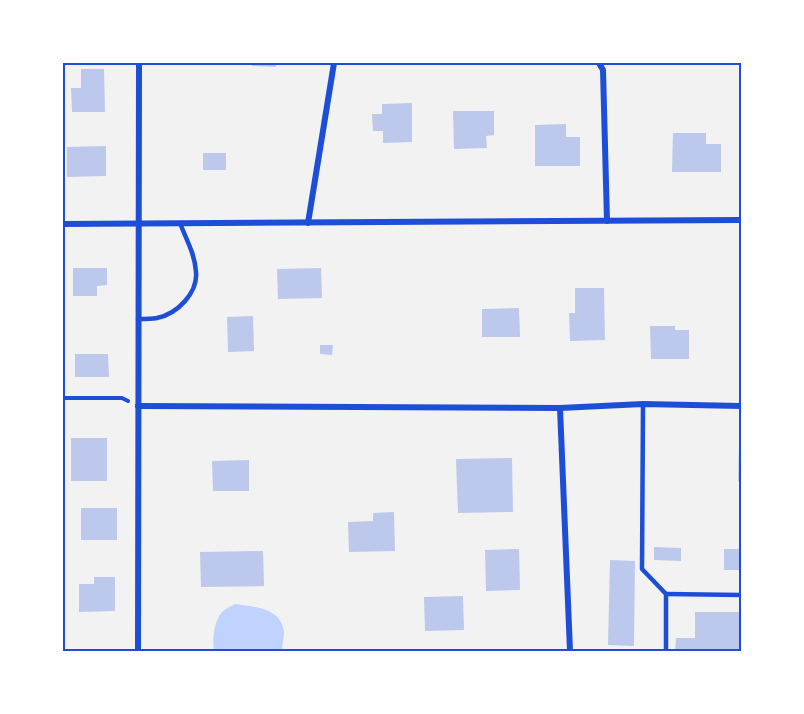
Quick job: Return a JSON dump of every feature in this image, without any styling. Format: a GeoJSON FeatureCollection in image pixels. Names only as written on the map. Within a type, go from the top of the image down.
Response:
{"type":"FeatureCollection","features":[{"type":"Feature","properties":{"kind":"street"},"geometry":{"type":"LineString","coordinates":[[138,651],[139,63]]}},
{"type":"Feature","properties":{"kind":"street"},"geometry":{"type":"LineString","coordinates":[[308,223],[334,63]]}},
{"type":"Feature","properties":{"kind":"street"},"geometry":{"type":"LineString","coordinates":[[599,63],[603,70],[607,221]]}},
{"type":"Feature","properties":{"kind":"street"},"geometry":{"type":"LineString","coordinates":[[63,224],[741,220]]}},
{"type":"Feature","properties":{"kind":"street"},"geometry":{"type":"LineString","coordinates":[[138,406],[560,408],[643,404],[741,406]]}},
{"type":"Feature","properties":{"kind":"street"},"geometry":{"type":"LineString","coordinates":[[560,408],[570,651]]}},
{"type":"Feature","properties":{"kind":"lane"},"geometry":{"type":"LineString","coordinates":[[138,319],[157,318],[170,314],[184,302],[193,288],[197,274],[194,256],[180,223]]}},
{"type":"Feature","properties":{"kind":"lane"},"geometry":{"type":"LineString","coordinates":[[643,404],[642,569],[666,594],[666,651]]}},
{"type":"Feature","properties":{"kind":"lane"},"geometry":{"type":"LineString","coordinates":[[666,594],[741,595]]}},
{"type":"Feature","properties":{"kind":"path"},"geometry":{"type":"LineString","coordinates":[[63,398],[122,398],[138,406]]}},
{"type":"Feature","properties":{"kind":"water"},"geometry":{"type":"Polygon","coordinates":[[[235,604],[265,610],[278,618],[284,632],[282,651],[214,651],[217,620],[222,612],[235,604]]]}},
{"type":"Feature","properties":{"kind":"building"},"geometry":{"type":"Polygon","coordinates":[[[252,63],[276,63],[276,67],[252,66],[252,63]]]}},
{"type":"Feature","properties":{"kind":"building"},"geometry":{"type":"Polygon","coordinates":[[[81,69],[104,69],[105,112],[72,112],[71,88],[81,88],[81,69]]]}},
{"type":"Feature","properties":{"kind":"building"},"geometry":{"type":"Polygon","coordinates":[[[412,103],[412,142],[383,143],[383,131],[373,131],[372,114],[382,114],[382,104],[412,103]]]}},
{"type":"Feature","properties":{"kind":"building"},"geometry":{"type":"Polygon","coordinates":[[[453,111],[494,111],[494,135],[486,136],[487,148],[454,149],[453,111]]]}},
{"type":"Feature","properties":{"kind":"building"},"geometry":{"type":"Polygon","coordinates":[[[566,124],[566,137],[580,137],[580,166],[535,166],[535,125],[566,124]]]}},
{"type":"Feature","properties":{"kind":"building"},"geometry":{"type":"Polygon","coordinates":[[[673,133],[706,133],[706,144],[721,144],[721,172],[672,172],[673,133]]]}},
{"type":"Feature","properties":{"kind":"building"},"geometry":{"type":"Polygon","coordinates":[[[106,146],[106,176],[67,177],[67,147],[106,146]]]}},
{"type":"Feature","properties":{"kind":"building"},"geometry":{"type":"Polygon","coordinates":[[[203,153],[226,153],[226,170],[203,170],[203,153]]]}},
{"type":"Feature","properties":{"kind":"building"},"geometry":{"type":"Polygon","coordinates":[[[73,268],[107,268],[107,285],[97,286],[97,296],[73,296],[73,268]]]}},
{"type":"Feature","properties":{"kind":"building"},"geometry":{"type":"Polygon","coordinates":[[[321,268],[322,298],[278,299],[277,269],[321,268]]]}},
{"type":"Feature","properties":{"kind":"building"},"geometry":{"type":"Polygon","coordinates":[[[575,288],[604,288],[605,340],[570,341],[569,313],[575,313],[575,288]]]}},
{"type":"Feature","properties":{"kind":"building"},"geometry":{"type":"Polygon","coordinates":[[[519,308],[520,337],[482,337],[482,309],[519,308]]]}},
{"type":"Feature","properties":{"kind":"building"},"geometry":{"type":"Polygon","coordinates":[[[253,316],[254,351],[228,352],[227,317],[253,316]]]}},
{"type":"Feature","properties":{"kind":"building"},"geometry":{"type":"Polygon","coordinates":[[[650,326],[675,326],[675,330],[689,330],[689,359],[651,359],[650,326]]]}},
{"type":"Feature","properties":{"kind":"building"},"geometry":{"type":"Polygon","coordinates":[[[320,345],[333,345],[332,355],[320,354],[320,345]]]}},
{"type":"Feature","properties":{"kind":"building"},"geometry":{"type":"Polygon","coordinates":[[[75,354],[108,354],[109,377],[75,377],[75,354]]]}},
{"type":"Feature","properties":{"kind":"building"},"geometry":{"type":"Polygon","coordinates":[[[71,438],[107,438],[107,481],[71,481],[71,438]]]}},
{"type":"Feature","properties":{"kind":"building"},"geometry":{"type":"Polygon","coordinates":[[[739,442],[741,442],[741,481],[738,481],[739,442]]]}},
{"type":"Feature","properties":{"kind":"building"},"geometry":{"type":"Polygon","coordinates":[[[512,458],[513,512],[458,513],[456,459],[512,458]]]}},
{"type":"Feature","properties":{"kind":"building"},"geometry":{"type":"Polygon","coordinates":[[[249,460],[249,491],[213,491],[212,461],[249,460]]]}},
{"type":"Feature","properties":{"kind":"building"},"geometry":{"type":"Polygon","coordinates":[[[81,508],[117,508],[117,540],[81,540],[81,508]]]}},
{"type":"Feature","properties":{"kind":"building"},"geometry":{"type":"Polygon","coordinates":[[[394,512],[395,551],[349,552],[348,522],[373,521],[373,513],[394,512]]]}},
{"type":"Feature","properties":{"kind":"building"},"geometry":{"type":"Polygon","coordinates":[[[654,547],[681,548],[681,561],[654,560],[654,547]]]}},
{"type":"Feature","properties":{"kind":"building"},"geometry":{"type":"Polygon","coordinates":[[[519,549],[520,590],[486,591],[485,550],[519,549]]]}},
{"type":"Feature","properties":{"kind":"building"},"geometry":{"type":"Polygon","coordinates":[[[724,549],[741,549],[741,570],[724,570],[724,549]]]}},
{"type":"Feature","properties":{"kind":"building"},"geometry":{"type":"Polygon","coordinates":[[[263,551],[264,586],[201,587],[200,552],[263,551]]]}},
{"type":"Feature","properties":{"kind":"building"},"geometry":{"type":"Polygon","coordinates":[[[610,560],[635,561],[634,646],[608,645],[610,560]]]}},
{"type":"Feature","properties":{"kind":"building"},"geometry":{"type":"Polygon","coordinates":[[[94,577],[115,577],[115,611],[79,612],[79,584],[94,584],[94,577]]]}},
{"type":"Feature","properties":{"kind":"building"},"geometry":{"type":"Polygon","coordinates":[[[463,596],[464,630],[425,631],[424,597],[463,596]]]}},
{"type":"Feature","properties":{"kind":"building"},"geometry":{"type":"Polygon","coordinates":[[[695,612],[741,612],[741,651],[675,651],[676,638],[695,638],[695,612]]]}}]}
